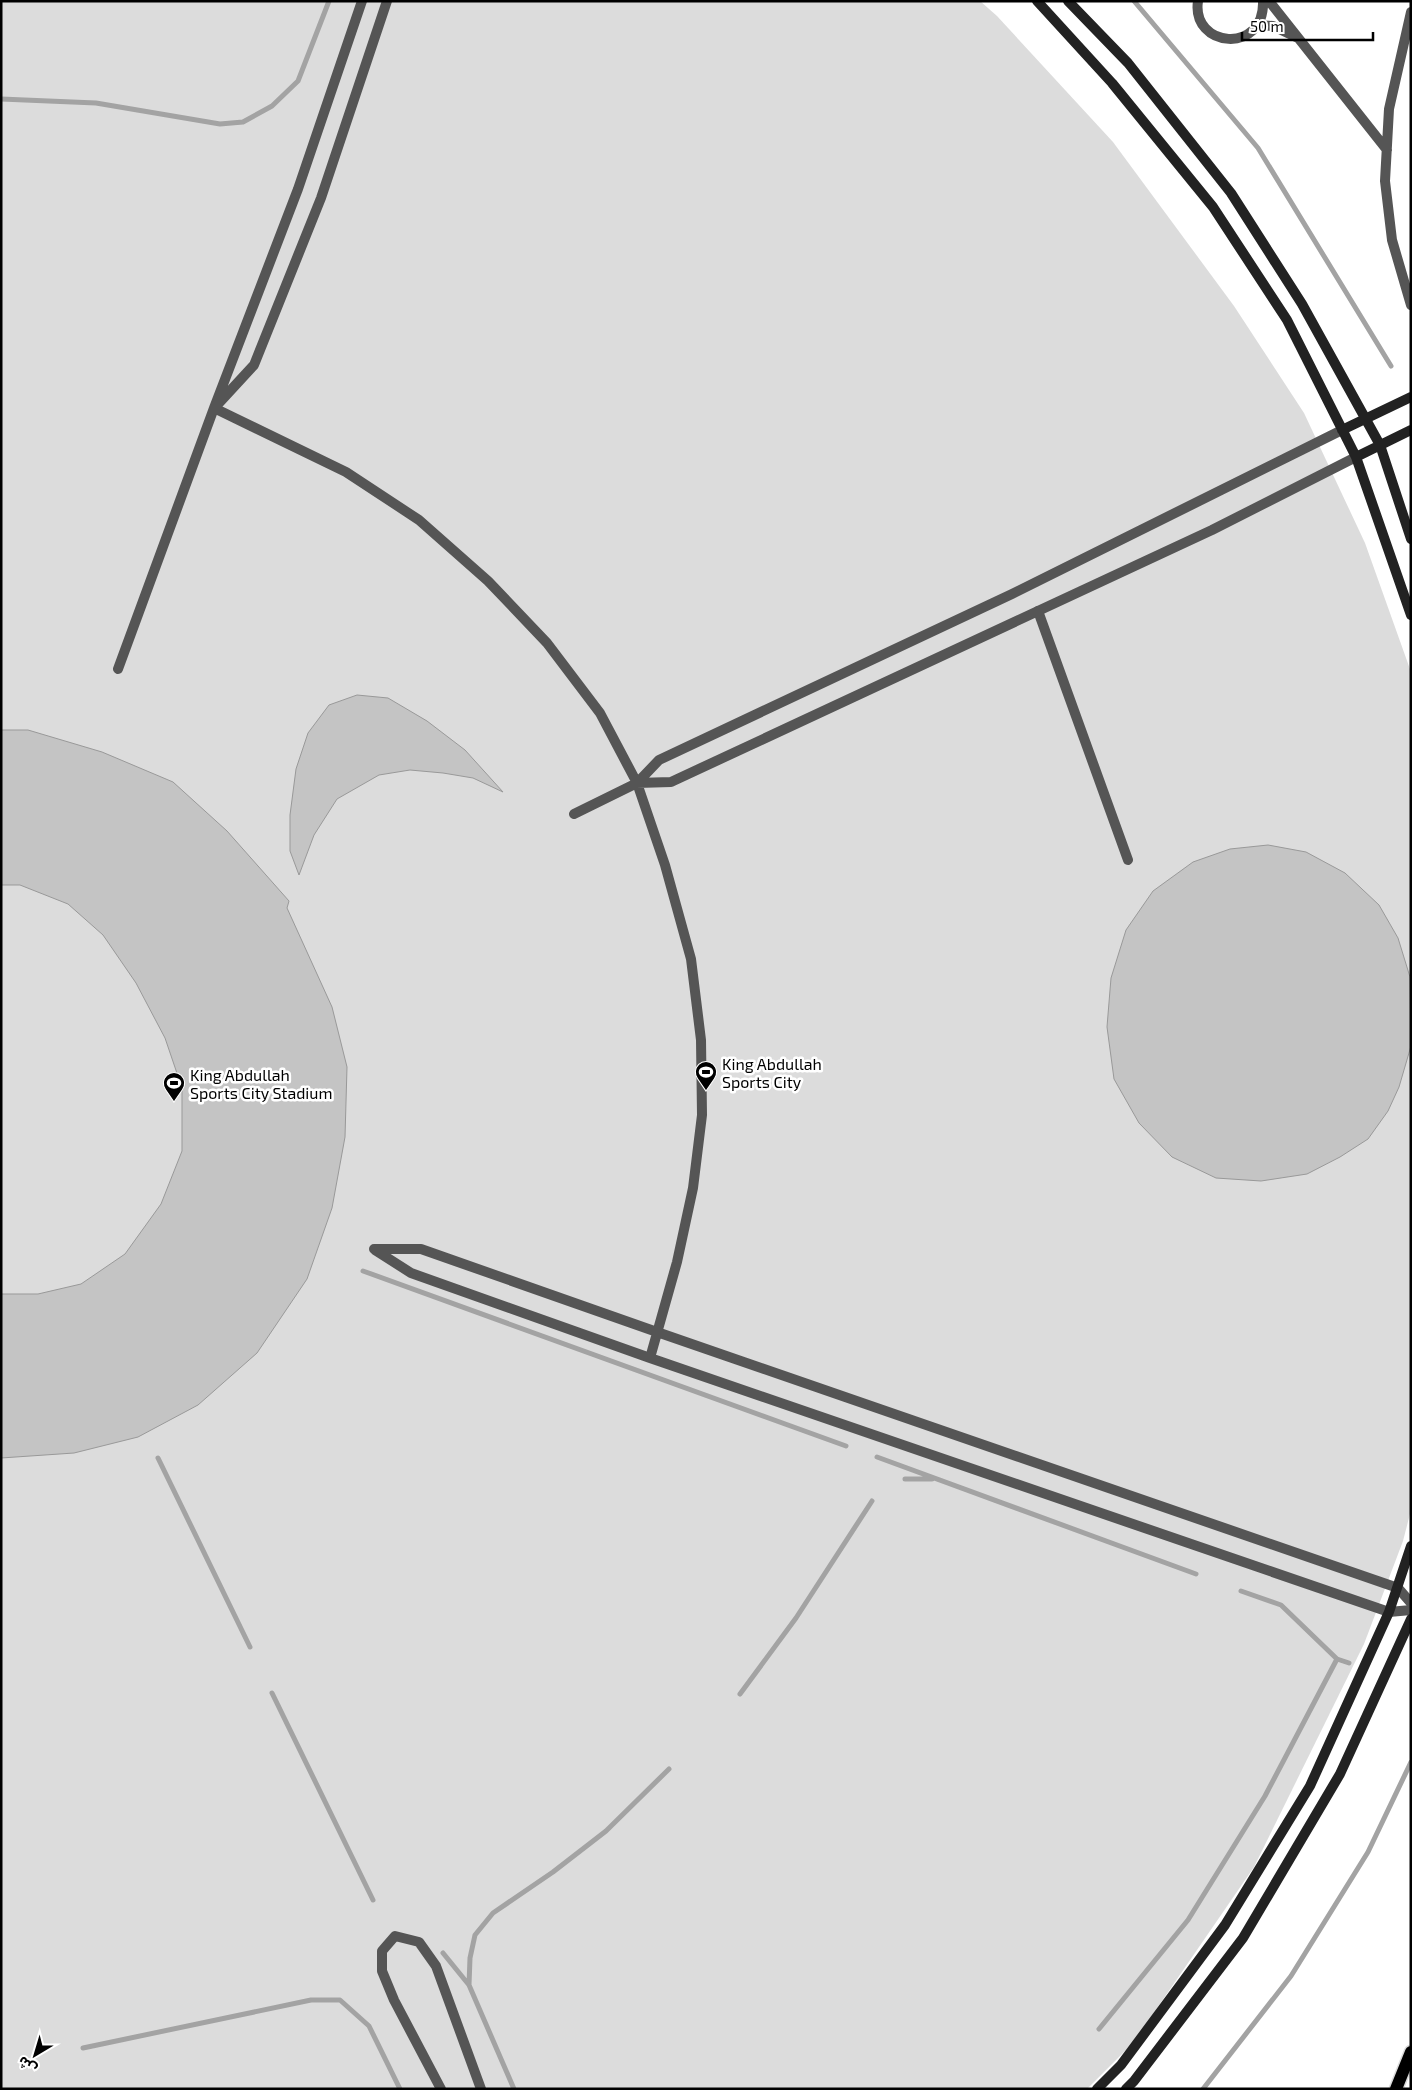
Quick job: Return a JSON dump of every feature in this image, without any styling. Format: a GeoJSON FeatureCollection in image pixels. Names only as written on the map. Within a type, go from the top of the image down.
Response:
{"type":"FeatureCollection","features":[{"type":"Feature","properties":{"kind":"main road"},"geometry":{"type":"LineString","coordinates":[[1038,1],[1112,83],[1213,207],[1287,320],[1356,457],[1411,615]]}},
{"type":"Feature","properties":{"kind":"main road"},"geometry":{"type":"LineString","coordinates":[[1068,1],[1128,63],[1231,193],[1302,304],[1380,445],[1411,540]]}},
{"type":"Feature","properties":{"kind":"main road"},"geometry":{"type":"LineString","coordinates":[[1342,430],[1411,397]]}},
{"type":"Feature","properties":{"kind":"main road"},"geometry":{"type":"LineString","coordinates":[[1356,457],[1411,430]]}},
{"type":"Feature","properties":{"kind":"main road"},"geometry":{"type":"LineString","coordinates":[[1097,2089],[1121,2065],[1225,1925],[1310,1786],[1389,1612],[1411,1546]]}},
{"type":"Feature","properties":{"kind":"main road"},"geometry":{"type":"LineString","coordinates":[[1126,2089],[1243,1938],[1340,1774],[1411,1619]]}},
{"type":"Feature","properties":{"kind":"main road"},"geometry":{"type":"LineString","coordinates":[[1396,2089],[1411,2052]]}},
{"type":"Feature","properties":{"kind":"street"},"geometry":{"type":"LineString","coordinates":[[118,669],[214,408],[298,189],[362,1]]}},
{"type":"Feature","properties":{"kind":"street"},"geometry":{"type":"LineString","coordinates":[[214,408],[254,365],[321,198],[387,1]]}},
{"type":"Feature","properties":{"kind":"street"},"geometry":{"type":"LineString","coordinates":[[1198,1],[1199,18],[1205,27],[1223,39],[1245,36],[1258,25],[1264,10],[1264,1]]}},
{"type":"Feature","properties":{"kind":"street"},"geometry":{"type":"LineString","coordinates":[[1269,1],[1387,150]]}},
{"type":"Feature","properties":{"kind":"street"},"geometry":{"type":"LineString","coordinates":[[1411,12],[1389,109],[1385,181],[1392,240],[1411,305]]}},
{"type":"Feature","properties":{"kind":"street"},"geometry":{"type":"LineString","coordinates":[[1258,25],[1273,26],[1299,39]]}},
{"type":"Feature","properties":{"kind":"street"},"geometry":{"type":"LineString","coordinates":[[214,408],[346,472],[419,520],[488,581],[547,644],[600,713],[637,783],[665,865],[691,959],[701,1040],[702,1115],[693,1188],[678,1262],[650,1358]]}},
{"type":"Feature","properties":{"kind":"street"},"geometry":{"type":"LineString","coordinates":[[574,814],[637,783],[659,760],[1012,594],[1342,430]]}},
{"type":"Feature","properties":{"kind":"street"},"geometry":{"type":"LineString","coordinates":[[637,783],[671,782],[1212,530],[1356,457]]}},
{"type":"Feature","properties":{"kind":"street"},"geometry":{"type":"LineString","coordinates":[[1038,611],[1128,860]]}},
{"type":"Feature","properties":{"kind":"street"},"geometry":{"type":"LineString","coordinates":[[1411,1603],[1398,1588],[421,1249],[374,1249],[411,1273],[650,1358],[1389,1612],[1411,1610]]}},
{"type":"Feature","properties":{"kind":"street"},"geometry":{"type":"LineString","coordinates":[[441,2089],[394,2000],[382,1971],[382,1950],[395,1936],[419,1942],[436,1966],[481,2089]]}},
{"type":"Feature","properties":{"kind":"shaded area","name":"King Abdullah Sports City"},"geometry":{"type":"Polygon","coordinates":[[[1,1],[980,1],[997,16],[1113,142],[1234,306],[1304,413],[1365,543],[1411,672],[1411,1510],[1403,1541],[1364,1644],[1254,1867],[1133,2043],[1087,2089],[1,2089],[1,1]]]}},
{"type":"Feature","properties":{"kind":"building"},"geometry":{"type":"Polygon","coordinates":[[[357,695],[388,698],[427,721],[465,750],[503,792],[473,778],[443,773],[410,770],[379,775],[337,799],[314,835],[299,875],[290,851],[290,815],[296,769],[308,733],[329,705],[357,695]]]}},
{"type":"Feature","properties":{"kind":"building","name":"King Abdullah Sports City Stadium"},"geometry":{"type":"Polygon","coordinates":[[[1,730],[28,730],[102,752],[173,782],[227,831],[289,901],[287,908],[332,1007],[347,1067],[345,1137],[332,1208],[307,1279],[257,1353],[198,1405],[138,1437],[74,1453],[1,1458],[1,1294],[38,1294],[81,1284],[125,1254],[161,1204],[182,1151],[182,1088],[165,1038],[136,983],[103,935],[68,904],[20,885],[1,885],[1,730]]]}},
{"type":"Feature","properties":{"kind":"building"},"geometry":{"type":"Polygon","coordinates":[[[1268,845],[1306,852],[1345,873],[1379,905],[1398,938],[1410,977],[1411,1046],[1399,1087],[1388,1111],[1368,1139],[1340,1157],[1307,1174],[1261,1181],[1216,1178],[1172,1157],[1139,1123],[1114,1079],[1107,1027],[1111,978],[1126,930],[1153,891],[1193,862],[1230,849],[1268,845]]]}},
{"type":"Feature","properties":{"kind":"waterway"},"geometry":{"type":"LineString","coordinates":[[1,99],[96,103],[220,124],[243,122],[272,106],[298,81],[329,1]]}},
{"type":"Feature","properties":{"kind":"waterway"},"geometry":{"type":"LineString","coordinates":[[1134,1],[1258,148],[1391,366]]}},
{"type":"Feature","properties":{"kind":"waterway"},"geometry":{"type":"LineString","coordinates":[[363,1271],[846,1446]]}},
{"type":"Feature","properties":{"kind":"waterway"},"geometry":{"type":"LineString","coordinates":[[877,1457],[1196,1574]]}},
{"type":"Feature","properties":{"kind":"waterway"},"geometry":{"type":"LineString","coordinates":[[158,1458],[250,1647]]}},
{"type":"Feature","properties":{"kind":"waterway"},"geometry":{"type":"LineString","coordinates":[[905,1479],[932,1479]]}},
{"type":"Feature","properties":{"kind":"waterway"},"geometry":{"type":"LineString","coordinates":[[740,1694],[796,1618],[872,1501]]}},
{"type":"Feature","properties":{"kind":"waterway"},"geometry":{"type":"LineString","coordinates":[[1241,1591],[1281,1605],[1337,1659],[1349,1663]]}},
{"type":"Feature","properties":{"kind":"waterway"},"geometry":{"type":"LineString","coordinates":[[1099,2029],[1188,1920],[1265,1796],[1337,1659]]}},
{"type":"Feature","properties":{"kind":"waterway"},"geometry":{"type":"LineString","coordinates":[[272,1693],[373,1900]]}},
{"type":"Feature","properties":{"kind":"waterway"},"geometry":{"type":"LineString","coordinates":[[1203,2089],[1291,1976],[1368,1852],[1411,1762]]}},
{"type":"Feature","properties":{"kind":"waterway"},"geometry":{"type":"LineString","coordinates":[[469,1985],[470,1958],[475,1935],[493,1913],[553,1872],[606,1831],[669,1769]]}},
{"type":"Feature","properties":{"kind":"waterway"},"geometry":{"type":"LineString","coordinates":[[443,1953],[469,1985],[514,2089]]}},
{"type":"Feature","properties":{"kind":"waterway"},"geometry":{"type":"LineString","coordinates":[[83,2048],[311,2000],[340,2000],[369,2026],[400,2089]]}},
{"type":"Feature","properties":{"kind":"place","name":"King Abdullah Sports City"},"geometry":{"type":"Point","coordinates":[706,1091]}},
{"type":"Feature","properties":{"kind":"place","name":"King Abdullah Sports City Stadium"},"geometry":{"type":"Point","coordinates":[174,1102]}}]}
